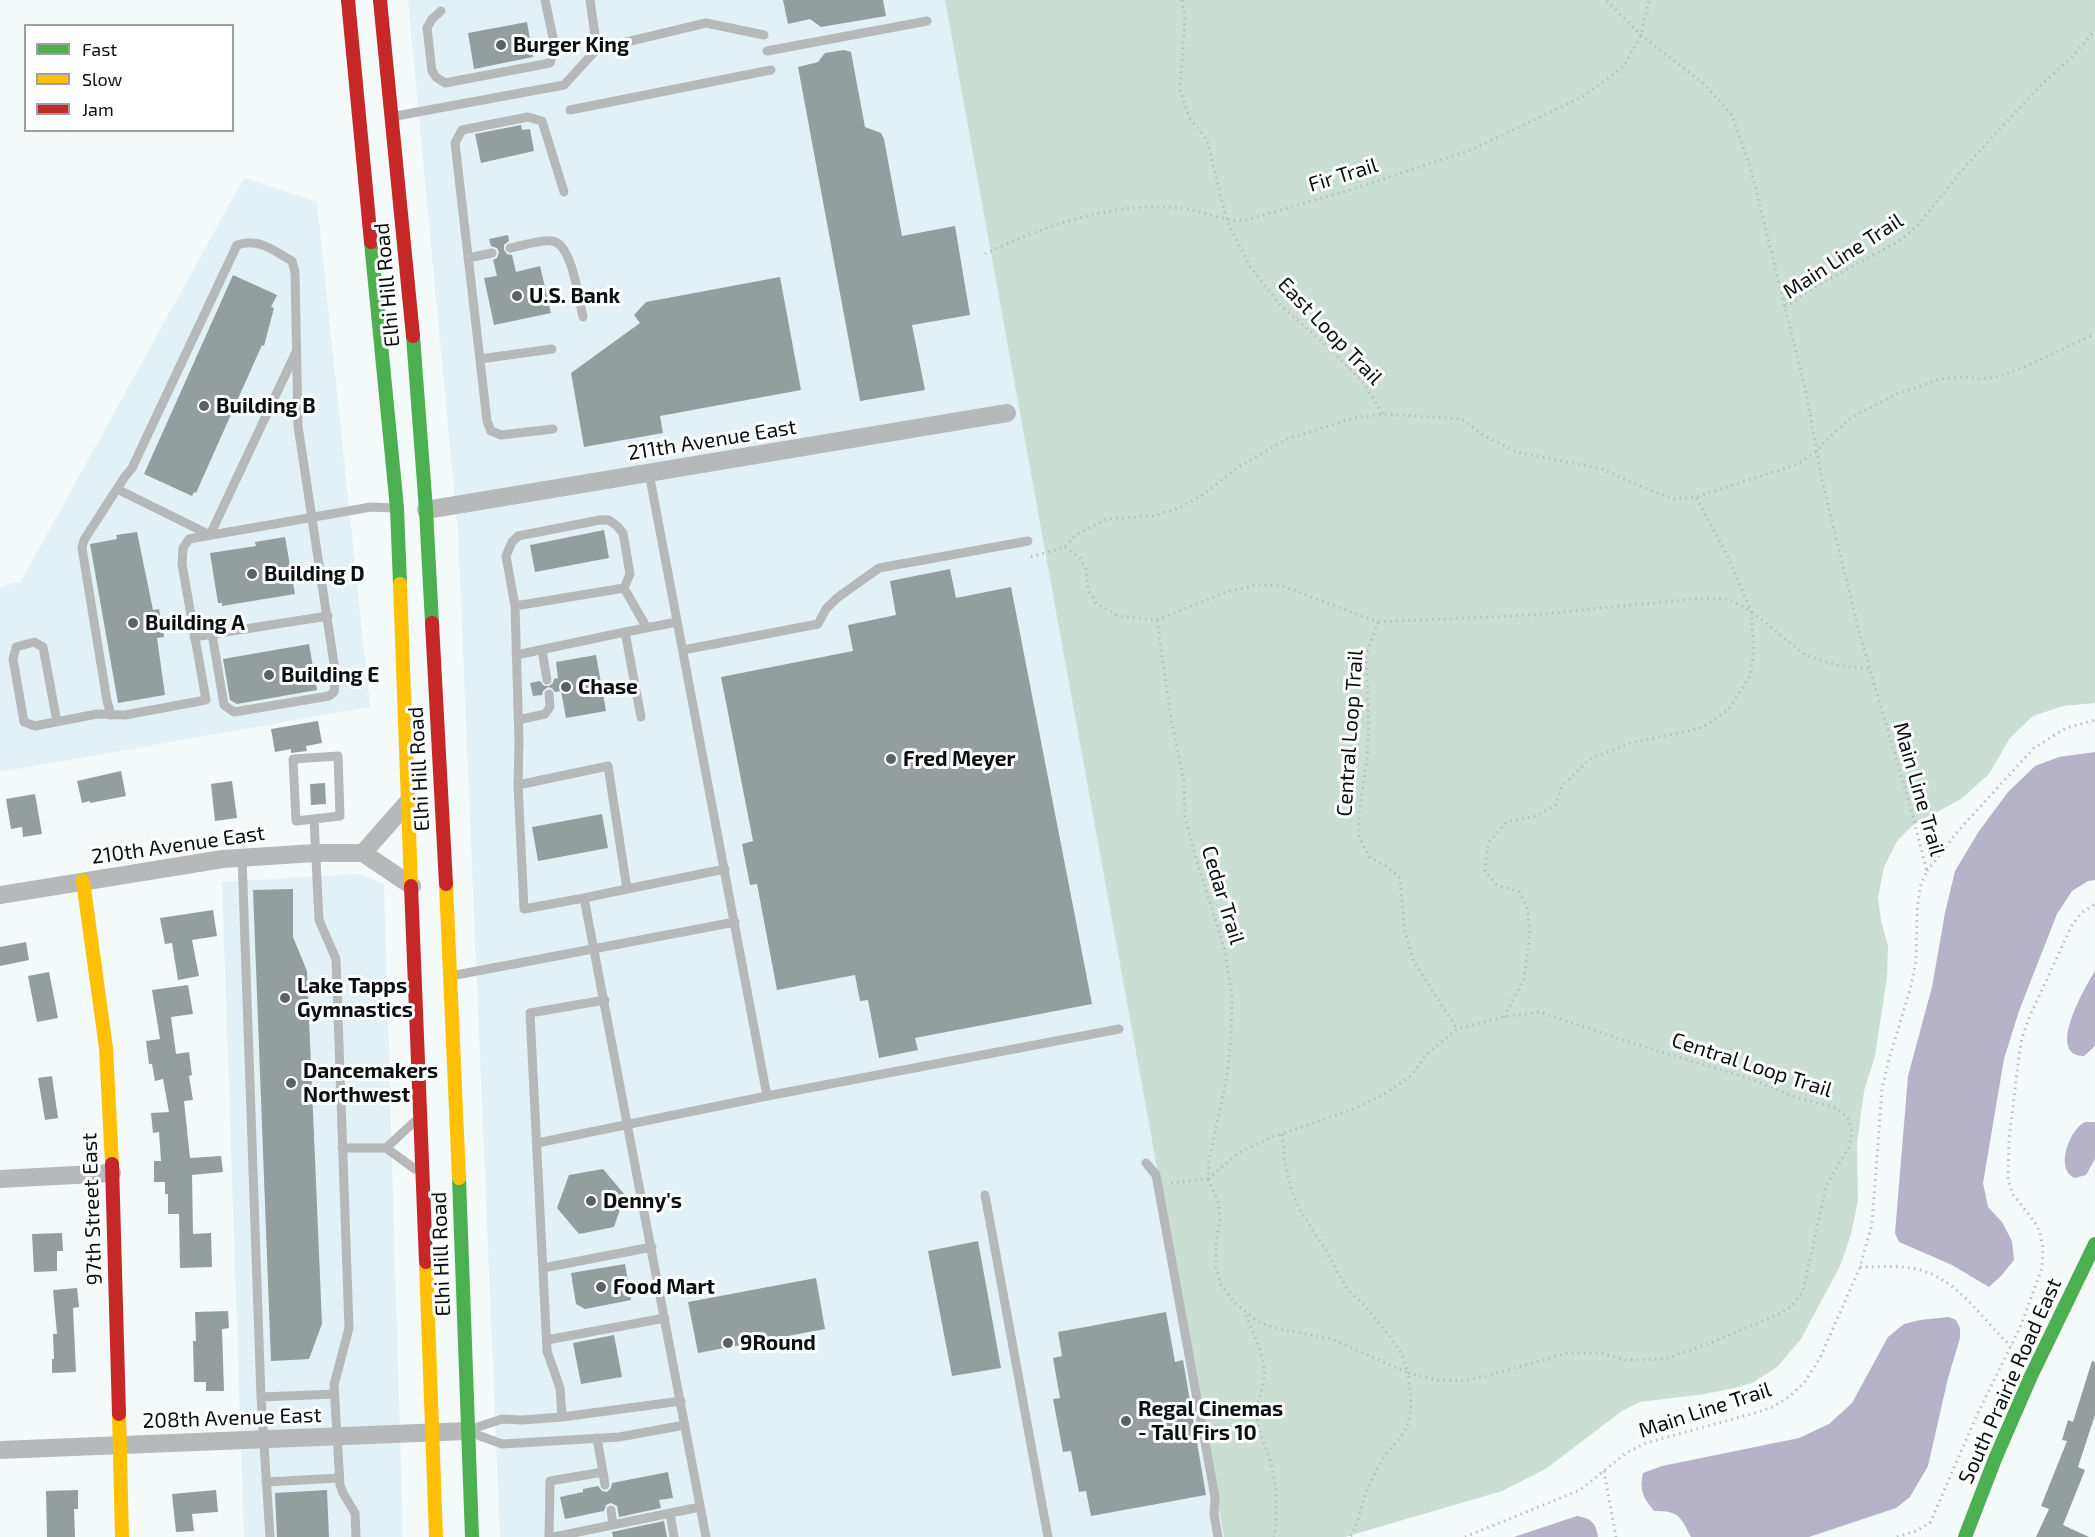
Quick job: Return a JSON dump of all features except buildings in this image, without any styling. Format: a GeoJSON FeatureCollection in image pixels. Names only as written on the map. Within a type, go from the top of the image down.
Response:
{"type":"FeatureCollection","features":[{"type":"Feature","properties":{"kind":"main road","name":"Elhi Hill Road"},"geometry":{"type":"LineString","coordinates":[[348,0],[411,509],[451,976],[472,1537]]}},
{"type":"Feature","properties":{"kind":"main road","name":"Elhi Hill Road"},"geometry":{"type":"LineString","coordinates":[[380,0],[414,348],[408,802],[436,1537]]}},
{"type":"Feature","properties":{"kind":"main road","name":"97th Street East"},"geometry":{"type":"LineString","coordinates":[[83,881],[106,1048],[112,1173],[122,1537]]}},
{"type":"Feature","properties":{"kind":"main road","name":"South Prairie Road East"},"geometry":{"type":"LineString","coordinates":[[1965,1537],[1995,1459],[2031,1376],[2095,1244]]}},
{"type":"Feature","properties":{"kind":"street","name":"211th Avenue East"},"geometry":{"type":"LineString","coordinates":[[411,509],[649,473],[1007,413]]}},
{"type":"Feature","properties":{"kind":"street"},"geometry":{"type":"LineString","coordinates":[[408,802],[363,853],[411,885]]}},
{"type":"Feature","properties":{"kind":"street","name":"210th Avenue East"},"geometry":{"type":"LineString","coordinates":[[0,896],[242,857],[363,853]]}},
{"type":"Feature","properties":{"kind":"street"},"geometry":{"type":"LineString","coordinates":[[0,1179],[112,1173]]}},
{"type":"Feature","properties":{"kind":"street","name":"208th Avenue East"},"geometry":{"type":"LineString","coordinates":[[0,1450],[467,1431]]}},
{"type":"Feature","properties":{"kind":"lane"},"geometry":{"type":"LineString","coordinates":[[441,11],[432,19],[427,28],[432,71],[445,82],[550,63],[555,47],[545,0]]}},
{"type":"Feature","properties":{"kind":"lane"},"geometry":{"type":"LineString","coordinates":[[590,0],[597,49]]}},
{"type":"Feature","properties":{"kind":"lane"},"geometry":{"type":"LineString","coordinates":[[767,51],[927,21]]}},
{"type":"Feature","properties":{"kind":"lane"},"geometry":{"type":"LineString","coordinates":[[393,117],[564,85],[597,49],[706,23],[764,35]]}},
{"type":"Feature","properties":{"kind":"lane"},"geometry":{"type":"LineString","coordinates":[[570,110],[771,70]]}},
{"type":"Feature","properties":{"kind":"lane"},"geometry":{"type":"LineString","coordinates":[[553,429],[501,435],[491,431],[487,422],[455,143],[462,130],[528,117],[542,121],[564,192]]}},
{"type":"Feature","properties":{"kind":"lane"},"geometry":{"type":"LineString","coordinates":[[510,249],[553,241],[561,244],[568,257],[583,317]]}},
{"type":"Feature","properties":{"kind":"lane"},"geometry":{"type":"LineString","coordinates":[[111,715],[82,548],[84,540],[132,468],[237,245],[255,242],[292,261],[295,272],[298,426],[328,616],[336,677],[334,692],[329,696],[234,712],[224,705],[212,634]]}},
{"type":"Feature","properties":{"kind":"lane"},"geometry":{"type":"LineString","coordinates":[[468,258],[492,253]]}},
{"type":"Feature","properties":{"kind":"lane"},"geometry":{"type":"LineString","coordinates":[[480,359],[552,349]]}},
{"type":"Feature","properties":{"kind":"lane"},"geometry":{"type":"LineString","coordinates":[[210,535],[297,350]]}},
{"type":"Feature","properties":{"kind":"lane"},"geometry":{"type":"LineString","coordinates":[[649,473],[767,1096]]}},
{"type":"Feature","properties":{"kind":"lane"},"geometry":{"type":"LineString","coordinates":[[117,489],[210,535]]}},
{"type":"Feature","properties":{"kind":"lane"},"geometry":{"type":"LineString","coordinates":[[57,722],[43,647],[34,642],[16,647],[13,659],[24,722],[35,726],[57,722],[96,714],[126,715],[206,700],[182,564],[183,548],[189,538],[371,507],[411,509]]}},
{"type":"Feature","properties":{"kind":"lane"},"geometry":{"type":"LineString","coordinates":[[624,588],[630,574],[623,533],[609,520],[518,536],[512,542],[506,556],[515,606],[518,785],[524,909],[724,869]]}},
{"type":"Feature","properties":{"kind":"lane"},"geometry":{"type":"LineString","coordinates":[[683,650],[818,624],[826,609],[837,598],[879,568],[1028,541]]}},
{"type":"Feature","properties":{"kind":"lane"},"geometry":{"type":"LineString","coordinates":[[624,588],[647,628]]}},
{"type":"Feature","properties":{"kind":"lane"},"geometry":{"type":"LineString","coordinates":[[515,606],[624,588]]}},
{"type":"Feature","properties":{"kind":"lane"},"geometry":{"type":"LineString","coordinates":[[194,637],[328,616]]}},
{"type":"Feature","properties":{"kind":"lane"},"geometry":{"type":"LineString","coordinates":[[516,655],[677,622]]}},
{"type":"Feature","properties":{"kind":"lane"},"geometry":{"type":"LineString","coordinates":[[625,632],[640,717]]}},
{"type":"Feature","properties":{"kind":"lane"},"geometry":{"type":"LineString","coordinates":[[542,650],[547,680]]}},
{"type":"Feature","properties":{"kind":"lane"},"geometry":{"type":"LineString","coordinates":[[518,720],[544,714],[550,707],[549,694]]}},
{"type":"Feature","properties":{"kind":"lane"},"geometry":{"type":"LineString","coordinates":[[338,756],[340,816],[314,819],[296,821],[293,759],[338,756]]}},
{"type":"Feature","properties":{"kind":"lane"},"geometry":{"type":"LineString","coordinates":[[518,785],[608,766],[627,889]]}},
{"type":"Feature","properties":{"kind":"lane"},"geometry":{"type":"LineString","coordinates":[[314,819],[319,920],[336,959],[349,1328],[334,1385],[334,1394],[339,1478],[343,1493],[355,1513],[356,1537]]}},
{"type":"Feature","properties":{"kind":"lane"},"geometry":{"type":"LineString","coordinates":[[242,857],[261,1397],[270,1537]]}},
{"type":"Feature","properties":{"kind":"lane"},"geometry":{"type":"LineString","coordinates":[[585,898],[706,1537]]}},
{"type":"Feature","properties":{"kind":"lane"},"geometry":{"type":"LineString","coordinates":[[451,976],[735,922]]}},
{"type":"Feature","properties":{"kind":"lane"},"geometry":{"type":"LineString","coordinates":[[562,1417],[560,1388],[547,1351],[530,1013],[605,1000]]}},
{"type":"Feature","properties":{"kind":"lane"},"geometry":{"type":"LineString","coordinates":[[537,1143],[767,1096],[1119,1029]]}},
{"type":"Feature","properties":{"kind":"lane"},"geometry":{"type":"LineString","coordinates":[[387,1148],[420,1116]]}},
{"type":"Feature","properties":{"kind":"lane"},"geometry":{"type":"LineString","coordinates":[[342,1148],[387,1148],[422,1175]]}},
{"type":"Feature","properties":{"kind":"lane"},"geometry":{"type":"LineString","coordinates":[[1146,1163],[1156,1175],[1158,1185],[1215,1497],[1214,1514],[1218,1537]]}},
{"type":"Feature","properties":{"kind":"lane"},"geometry":{"type":"LineString","coordinates":[[985,1195],[1048,1537]]}},
{"type":"Feature","properties":{"kind":"lane"},"geometry":{"type":"LineString","coordinates":[[543,1268],[652,1247]]}},
{"type":"Feature","properties":{"kind":"lane"},"geometry":{"type":"LineString","coordinates":[[547,1340],[665,1318]]}},
{"type":"Feature","properties":{"kind":"lane"},"geometry":{"type":"LineString","coordinates":[[261,1397],[334,1394]]}},
{"type":"Feature","properties":{"kind":"lane"},"geometry":{"type":"LineString","coordinates":[[467,1431],[502,1419],[562,1417],[681,1401]]}},
{"type":"Feature","properties":{"kind":"lane"},"geometry":{"type":"LineString","coordinates":[[467,1431],[502,1444],[619,1437],[685,1425]]}},
{"type":"Feature","properties":{"kind":"lane"},"geometry":{"type":"LineString","coordinates":[[597,1438],[605,1485]]}},
{"type":"Feature","properties":{"kind":"lane"},"geometry":{"type":"LineString","coordinates":[[549,1537],[550,1481],[603,1472]]}},
{"type":"Feature","properties":{"kind":"lane"},"geometry":{"type":"LineString","coordinates":[[266,1482],[339,1478]]}},
{"type":"Feature","properties":{"kind":"lane"},"geometry":{"type":"LineString","coordinates":[[554,1537],[700,1507]]}},
{"type":"Feature","properties":{"kind":"lane"},"geometry":{"type":"LineString","coordinates":[[611,1510],[613,1525]]}},
{"type":"Feature","properties":{"kind":"lane"},"geometry":{"type":"LineString","coordinates":[[670,1513],[674,1537]]}},
{"type":"Feature","properties":{"kind":"path","name":"East Loop Trail"},"geometry":{"type":"LineString","coordinates":[[1182,0],[1185,17],[1180,89],[1189,117],[1207,140],[1227,221],[1251,268],[1281,306],[1362,381],[1383,414]]}},
{"type":"Feature","properties":{"kind":"path"},"geometry":{"type":"LineString","coordinates":[[1606,0],[1641,35],[1703,83],[1731,114],[1751,170],[1785,307]]}},
{"type":"Feature","properties":{"kind":"path","name":"Fir Trail"},"geometry":{"type":"LineString","coordinates":[[985,254],[1049,228],[1095,215],[1134,208],[1180,208],[1207,213],[1227,221],[1243,221],[1273,214],[1471,150],[1584,96],[1624,66],[1641,35],[1648,0]]}},
{"type":"Feature","properties":{"kind":"path","name":"Main Line Trail"},"geometry":{"type":"LineString","coordinates":[[1465,1537],[1580,1491],[1626,1453],[1646,1443],[1755,1413],[1773,1407],[1790,1396],[1804,1383],[1820,1358],[1860,1267],[1872,1224],[1882,1089],[1894,1039],[1911,986],[1916,961],[1920,887],[1927,871],[1870,669],[1822,480],[1806,392],[1785,307],[1815,287],[1901,240],[1918,225],[1963,169],[2038,88],[2072,57],[2095,30]]}},
{"type":"Feature","properties":{"kind":"path","name":"East Loop Trail"},"geometry":{"type":"LineString","coordinates":[[1030,557],[1065,547],[1074,535],[1107,519],[1153,516],[1179,508],[1204,494],[1237,468],[1287,439],[1354,418],[1383,414],[1462,418],[1483,435],[1517,452],[1602,469],[1642,488],[1674,499],[1696,497],[1798,464],[1817,451],[1852,417],[1897,394],[1941,379],[1964,377],[1981,379],[2001,376],[2095,334]]}},
{"type":"Feature","properties":{"kind":"path"},"geometry":{"type":"LineString","coordinates":[[1504,1017],[1524,979],[1530,934],[1527,906],[1519,892],[1497,885],[1485,871],[1488,843],[1507,822],[1536,816],[1555,806],[1562,786],[1590,759],[1633,742],[1703,727],[1728,710],[1750,676],[1754,651],[1751,611],[1728,557],[1696,497]]}},
{"type":"Feature","properties":{"kind":"path","name":"Central Loop Trail"},"geometry":{"type":"LineString","coordinates":[[1065,547],[1080,558],[1086,569],[1088,589],[1096,603],[1119,616],[1157,620],[1226,592],[1256,585],[1282,586],[1378,622],[1531,615],[1703,598],[1728,599],[1751,611]]}},
{"type":"Feature","properties":{"kind":"path"},"geometry":{"type":"LineString","coordinates":[[1751,611],[1805,655],[1836,665],[1870,669]]}},
{"type":"Feature","properties":{"kind":"path","name":"Cedar Trail"},"geometry":{"type":"LineString","coordinates":[[1157,620],[1171,718],[1184,782],[1185,816],[1225,951],[1232,998],[1227,1076],[1210,1152],[1208,1179]]}},
{"type":"Feature","properties":{"kind":"path","name":"Central Loop Trail"},"geometry":{"type":"LineString","coordinates":[[1378,622],[1366,656],[1369,724],[1359,814],[1359,836],[1369,857],[1386,866],[1400,878],[1405,932],[1414,962],[1457,1029]]}},
{"type":"Feature","properties":{"kind":"path"},"geometry":{"type":"LineString","coordinates":[[1927,871],[1959,830],[2034,748],[2066,728],[2095,720]]}},
{"type":"Feature","properties":{"kind":"path"},"geometry":{"type":"LineString","coordinates":[[1897,1537],[1916,1531],[1930,1523],[1976,1417],[2021,1325],[2042,1268],[2040,1233],[2031,1217],[2012,1193],[2008,1179],[2009,1139],[2022,1038],[2071,927],[2081,913],[2095,904]]}},
{"type":"Feature","properties":{"kind":"path","name":"Central Loop Trail"},"geometry":{"type":"LineString","coordinates":[[1208,1179],[1238,1153],[1282,1134],[1351,1110],[1380,1096],[1411,1076],[1426,1055],[1457,1029],[1504,1017],[1539,1012],[1751,1079],[1795,1097],[1837,1108],[1848,1118],[1852,1132],[1849,1147],[1827,1186],[1818,1216],[1803,1291],[1793,1305],[1779,1314],[1665,1359],[1625,1360],[1602,1353],[1568,1353],[1486,1376],[1459,1381],[1438,1380],[1408,1373],[1332,1339],[1260,1323],[1246,1313]]}},
{"type":"Feature","properties":{"kind":"path"},"geometry":{"type":"LineString","coordinates":[[1282,1134],[1285,1163],[1292,1192],[1301,1212],[1347,1289],[1363,1304],[1402,1354],[1408,1373],[1412,1400],[1406,1428],[1401,1439],[1385,1456],[1372,1479],[1361,1505],[1356,1528],[1350,1537]]}},
{"type":"Feature","properties":{"kind":"path"},"geometry":{"type":"LineString","coordinates":[[1158,1185],[1208,1179],[1218,1202],[1220,1218],[1216,1244],[1216,1267],[1221,1285],[1246,1313],[1265,1375],[1256,1408],[1258,1425],[1276,1488],[1277,1514],[1274,1537]]}},
{"type":"Feature","properties":{"kind":"path"},"geometry":{"type":"LineString","coordinates":[[1860,1267],[1897,1266],[1917,1269],[1938,1277],[1968,1298],[1992,1328],[2011,1346]]}},
{"type":"Feature","properties":{"kind":"path"},"geometry":{"type":"LineString","coordinates":[[1604,1470],[1616,1537]]}},
{"type":"Feature","properties":{"kind":"shaded area"},"geometry":{"type":"Polygon","coordinates":[[[408,0],[945,0],[1224,1537],[500,1537],[458,533],[408,0]]]}},
{"type":"Feature","properties":{"kind":"shaded area"},"geometry":{"type":"Polygon","coordinates":[[[244,178],[317,202],[370,707],[0,772],[0,587],[21,581],[244,178]]]}},
{"type":"Feature","properties":{"kind":"shaded area"},"geometry":{"type":"Polygon","coordinates":[[[2095,752],[2095,880],[2088,881],[2072,891],[2057,914],[2019,1011],[2004,1059],[1983,1183],[1988,1207],[2002,1222],[2012,1241],[2014,1260],[1989,1287],[1952,1265],[1899,1242],[1895,1233],[1908,1076],[1932,987],[1955,871],[1979,831],[2008,792],[2035,766],[2059,757],[2095,752]]]}},
{"type":"Feature","properties":{"kind":"shaded area"},"geometry":{"type":"Polygon","coordinates":[[[361,874],[384,884],[403,1537],[244,1537],[222,882],[361,874]]]}},
{"type":"Feature","properties":{"kind":"shaded area"},"geometry":{"type":"Polygon","coordinates":[[[2095,971],[2095,1046],[2084,1056],[2073,1053],[2068,1045],[2068,1033],[2077,1005],[2095,971]]]}},
{"type":"Feature","properties":{"kind":"shaded area"},"geometry":{"type":"Polygon","coordinates":[[[2086,1122],[2095,1122],[2095,1159],[2086,1175],[2075,1178],[2069,1174],[2065,1158],[2070,1140],[2080,1126],[2086,1122]]]}},
{"type":"Feature","properties":{"kind":"shaded area"},"geometry":{"type":"Polygon","coordinates":[[[1949,1317],[1956,1320],[1960,1328],[1960,1338],[1948,1378],[1928,1466],[1910,1497],[1896,1508],[1809,1537],[1691,1537],[1678,1516],[1669,1512],[1654,1511],[1647,1502],[1642,1489],[1643,1473],[1662,1466],[1799,1438],[1829,1424],[1852,1403],[1888,1337],[1904,1324],[1949,1317]]]}},
{"type":"Feature","properties":{"kind":"shaded area"},"geometry":{"type":"Polygon","coordinates":[[[1577,1516],[1592,1522],[1598,1537],[1514,1537],[1577,1516]]]}},
{"type":"Feature","properties":{"kind":"green space"},"geometry":{"type":"Polygon","coordinates":[[[945,0],[2095,0],[2095,703],[2063,706],[2033,716],[2010,738],[1989,774],[1961,799],[1913,825],[1897,841],[1884,867],[1878,897],[1888,946],[1887,977],[1875,1056],[1864,1091],[1857,1143],[1858,1201],[1851,1234],[1841,1264],[1801,1339],[1777,1367],[1752,1383],[1705,1394],[1640,1402],[1622,1411],[1547,1468],[1502,1491],[1345,1537],[1224,1537],[945,0]]]}},
{"type":"Feature","properties":{"kind":"traffic: fast"},"geometry":{"type":"LineString","coordinates":[[371,242],[397,508],[400,584]]}},
{"type":"Feature","properties":{"kind":"traffic: fast"},"geometry":{"type":"LineString","coordinates":[[413,336],[432,623]]}},
{"type":"Feature","properties":{"kind":"traffic: fast"},"geometry":{"type":"LineString","coordinates":[[459,1178],[472,1537]]}},
{"type":"Feature","properties":{"kind":"traffic: fast"},"geometry":{"type":"LineString","coordinates":[[1965,1537],[1995,1459],[2031,1376],[2095,1244]]}},
{"type":"Feature","properties":{"kind":"traffic: slow"},"geometry":{"type":"LineString","coordinates":[[400,584],[411,886]]}},
{"type":"Feature","properties":{"kind":"traffic: slow"},"geometry":{"type":"LineString","coordinates":[[83,881],[106,1048],[112,1164]]}},
{"type":"Feature","properties":{"kind":"traffic: slow"},"geometry":{"type":"LineString","coordinates":[[446,884],[459,1178]]}},
{"type":"Feature","properties":{"kind":"traffic: slow"},"geometry":{"type":"LineString","coordinates":[[426,1262],[436,1537]]}},
{"type":"Feature","properties":{"kind":"traffic: slow"},"geometry":{"type":"LineString","coordinates":[[119,1414],[122,1537]]}},
{"type":"Feature","properties":{"kind":"traffic: jam"},"geometry":{"type":"LineString","coordinates":[[348,0],[371,242]]}},
{"type":"Feature","properties":{"kind":"traffic: jam"},"geometry":{"type":"LineString","coordinates":[[380,0],[413,336]]}},
{"type":"Feature","properties":{"kind":"traffic: jam"},"geometry":{"type":"LineString","coordinates":[[432,623],[446,884]]}},
{"type":"Feature","properties":{"kind":"traffic: jam"},"geometry":{"type":"LineString","coordinates":[[411,886],[426,1262]]}},
{"type":"Feature","properties":{"kind":"traffic: jam"},"geometry":{"type":"LineString","coordinates":[[112,1164],[119,1414]]}},
{"type":"Feature","properties":{"kind":"place","name":"Burger King"},"geometry":{"type":"Point","coordinates":[501,45]}},
{"type":"Feature","properties":{"kind":"place","name":"U.S. Bank"},"geometry":{"type":"Point","coordinates":[517,296]}},
{"type":"Feature","properties":{"kind":"place","name":"Building B"},"geometry":{"type":"Point","coordinates":[204,406]}},
{"type":"Feature","properties":{"kind":"place","name":"Building D"},"geometry":{"type":"Point","coordinates":[252,574]}},
{"type":"Feature","properties":{"kind":"place","name":"Building A"},"geometry":{"type":"Point","coordinates":[133,623]}},
{"type":"Feature","properties":{"kind":"place","name":"Building E"},"geometry":{"type":"Point","coordinates":[269,675]}},
{"type":"Feature","properties":{"kind":"place","name":"Chase"},"geometry":{"type":"Point","coordinates":[566,687]}},
{"type":"Feature","properties":{"kind":"place","name":"Fred Meyer"},"geometry":{"type":"Point","coordinates":[891,759]}},
{"type":"Feature","properties":{"kind":"place","name":"Lake Tapps Gymnastics"},"geometry":{"type":"Point","coordinates":[285,998]}},
{"type":"Feature","properties":{"kind":"place","name":"Dancemakers Northwest"},"geometry":{"type":"Point","coordinates":[291,1083]}},
{"type":"Feature","properties":{"kind":"place","name":"Denny's"},"geometry":{"type":"Point","coordinates":[591,1201]}},
{"type":"Feature","properties":{"kind":"place","name":"Food Mart"},"geometry":{"type":"Point","coordinates":[601,1287]}},
{"type":"Feature","properties":{"kind":"place","name":"9Round"},"geometry":{"type":"Point","coordinates":[728,1343]}},
{"type":"Feature","properties":{"kind":"place","name":"Regal Cinemas - Tall Firs 10"},"geometry":{"type":"Point","coordinates":[1126,1421]}}]}
